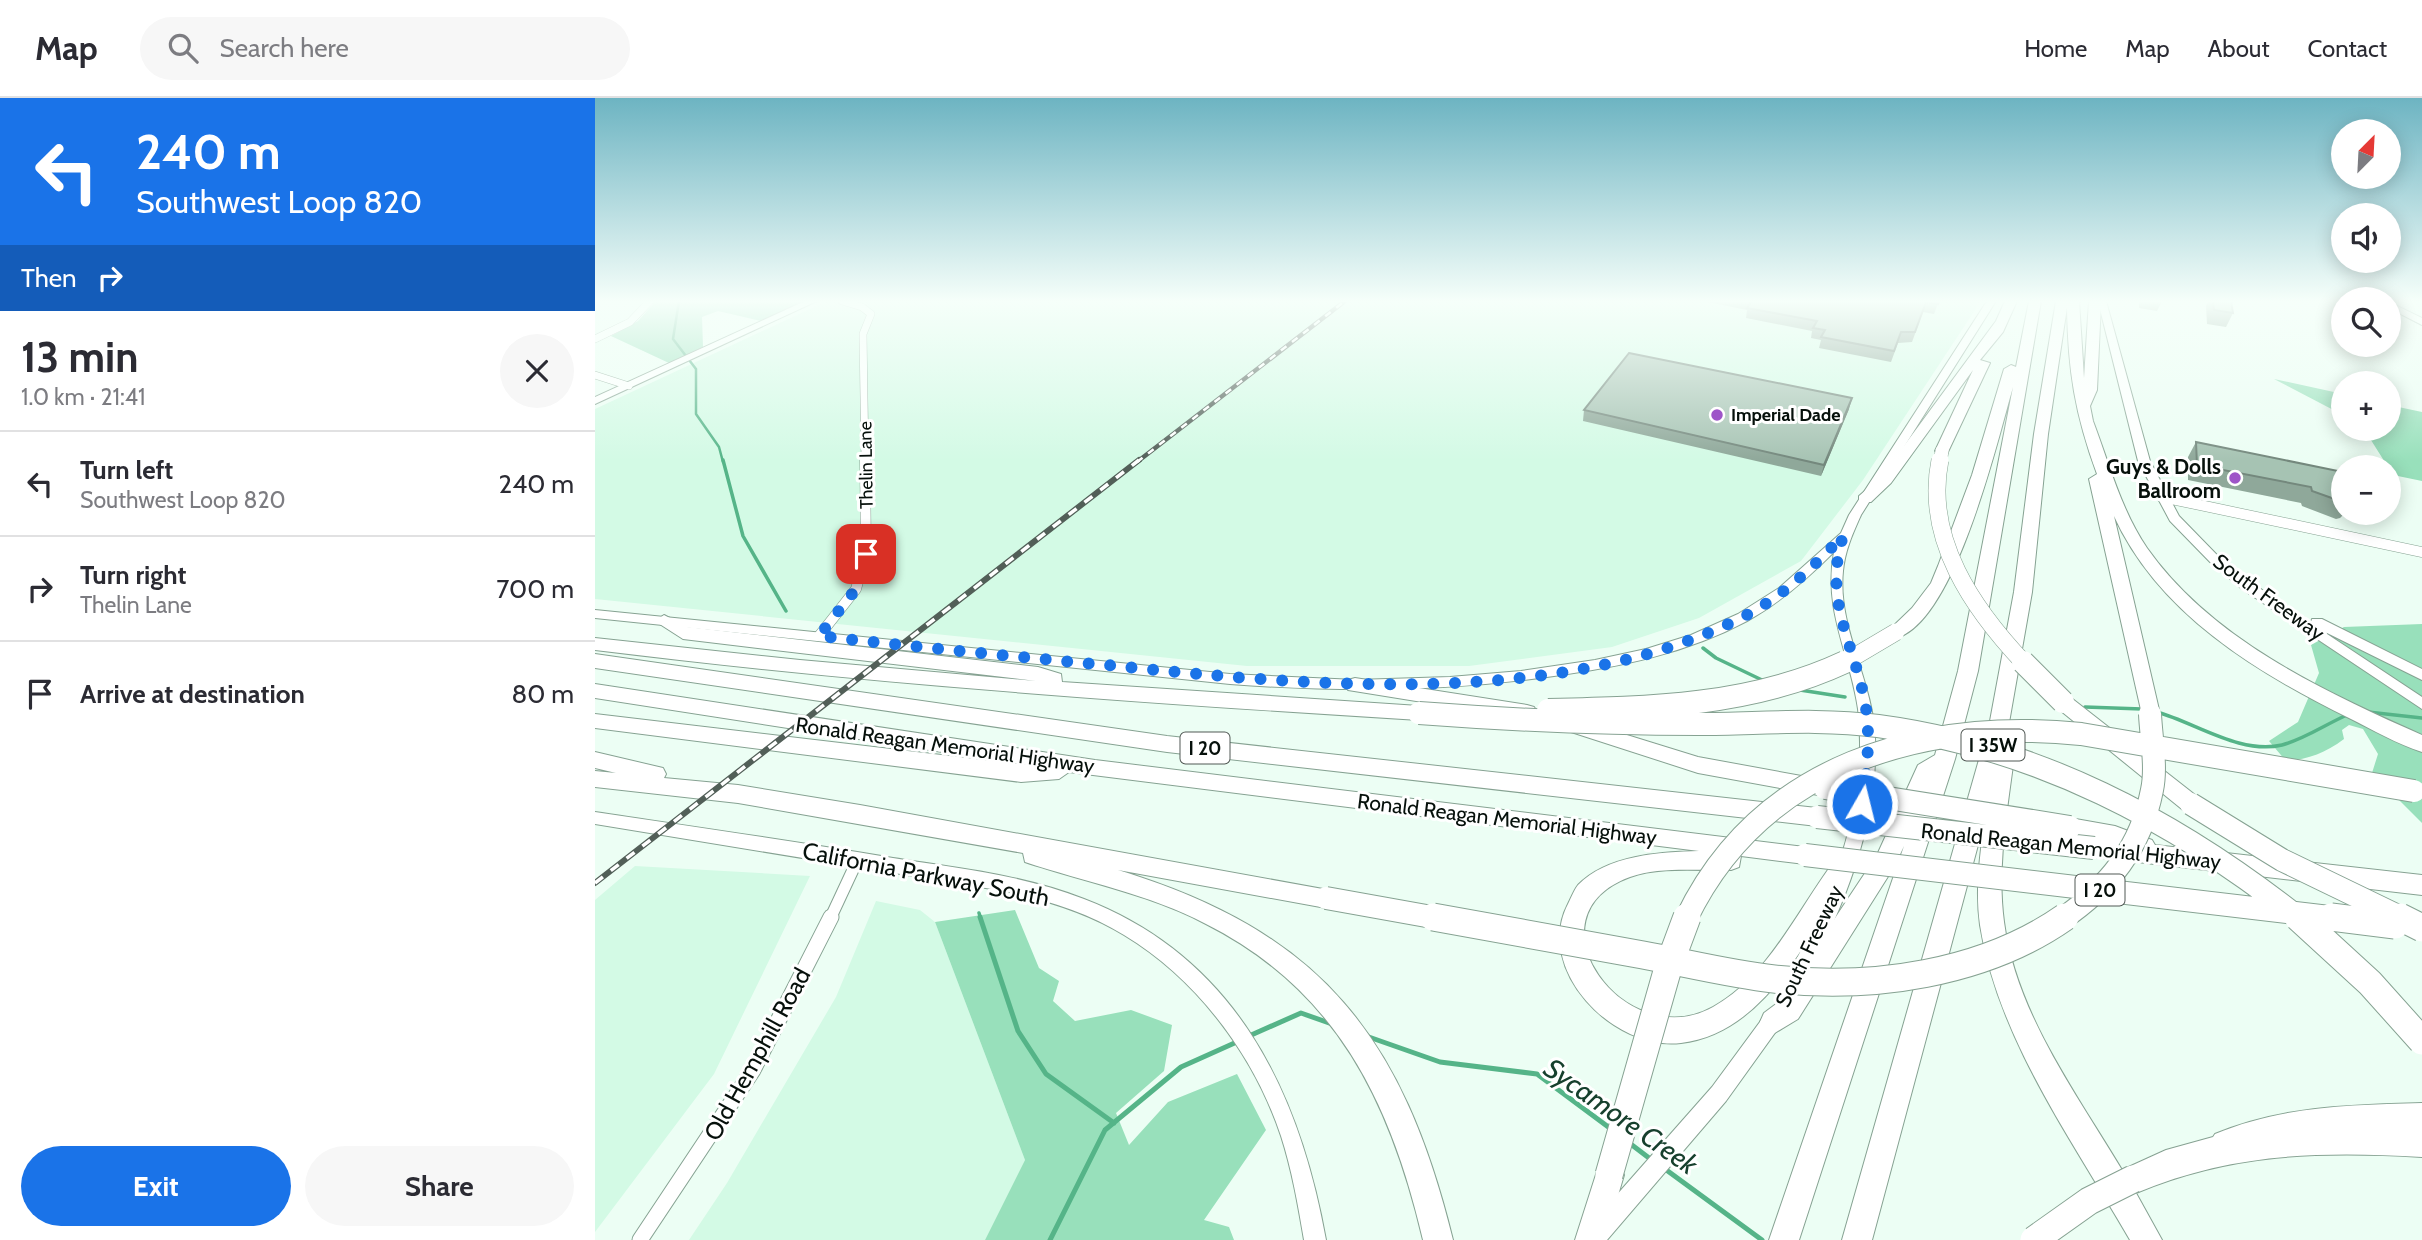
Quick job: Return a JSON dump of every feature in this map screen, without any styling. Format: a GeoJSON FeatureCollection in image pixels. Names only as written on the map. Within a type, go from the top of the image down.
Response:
{"type":"FeatureCollection","features":[{"type":"Feature","properties":{"kind":"highway"},"geometry":{"type":"LineString","coordinates":[[1865,499],[1886,480],[1978,354]]}},
{"type":"Feature","properties":{"kind":"highway"},"geometry":{"type":"LineString","coordinates":[[1987,354],[1942,451],[1935,500],[1947,551],[1986,617],[2042,683],[2145,771],[2237,834],[2323,882],[2422,930]]}},
{"type":"Feature","properties":{"kind":"highway"},"geometry":{"type":"LineString","coordinates":[[1419,713],[1637,708],[1707,701],[1798,683],[1835,670],[1867,654],[1917,612],[1939,584],[1980,475],[2015,354]]}},
{"type":"Feature","properties":{"kind":"highway","name":"I 35W"},"geometry":{"type":"LineString","coordinates":[[1784,1240],[1944,759],[1968,671],[2026,354]]}},
{"type":"Feature","properties":{"kind":"highway","name":"I 35W"},"geometry":{"type":"LineString","coordinates":[[1857,1240],[2000,721],[2022,592],[2054,354]]}},
{"type":"Feature","properties":{"kind":"highway"},"geometry":{"type":"LineString","coordinates":[[595,760],[738,794],[975,837],[1043,846],[1751,976],[1820,983],[1889,979],[1944,970],[1989,958],[2039,935],[2082,907],[2122,865],[2146,822],[2154,784],[2153,727],[2102,478],[2085,416],[2075,354]]}},
{"type":"Feature","properties":{"kind":"highway"},"geometry":{"type":"LineString","coordinates":[[2085,416],[2092,354]]}},
{"type":"Feature","properties":{"kind":"highway"},"geometry":{"type":"LineString","coordinates":[[2102,478],[2139,549],[2192,607],[2247,649],[2291,677],[2339,705],[2422,744]]}},
{"type":"Feature","properties":{"kind":"highway"},"geometry":{"type":"LineString","coordinates":[[664,621],[683,633],[1038,674],[1088,690]]}},
{"type":"Feature","properties":{"kind":"highway"},"geometry":{"type":"LineString","coordinates":[[595,644],[759,663],[1235,702],[1538,723],[1858,724],[1945,738],[2021,758],[2080,782],[2141,812],[2236,872],[2325,941],[2372,986],[2422,1041]]}},
{"type":"Feature","properties":{"kind":"highway","name":"Ronald Reagan Memorial Highway"},"geometry":{"type":"LineString","coordinates":[[595,661],[1167,744],[2422,885]]}},
{"type":"Feature","properties":{"kind":"highway"},"geometry":{"type":"LineString","coordinates":[[1355,685],[1522,711],[1698,765],[2115,835],[2168,856]]}},
{"type":"Feature","properties":{"kind":"highway","name":"Ronald Reagan Memorial Highway"},"geometry":{"type":"LineString","coordinates":[[595,691],[1095,768],[2422,930]]}},
{"type":"Feature","properties":{"kind":"highway"},"geometry":{"type":"LineString","coordinates":[[2000,721],[2007,745],[1992,852],[1990,889],[1995,943],[2001,966],[2033,1046],[2147,1240]]}},
{"type":"Feature","properties":{"kind":"highway"},"geometry":{"type":"LineString","coordinates":[[595,722],[1021,774],[1095,768]]}},
{"type":"Feature","properties":{"kind":"highway"},"geometry":{"type":"LineString","coordinates":[[1591,1240],[1660,995],[1692,908],[1715,870],[1745,832],[1776,804],[1814,778],[1868,754],[1899,744],[1966,732],[2029,730],[2118,739],[2422,792]]}},
{"type":"Feature","properties":{"kind":"highway"},"geometry":{"type":"LineString","coordinates":[[1773,1022],[1789,1010],[1886,860],[1926,771],[1944,759]]}},
{"type":"Feature","properties":{"kind":"highway"},"geometry":{"type":"LineString","coordinates":[[595,779],[738,794]]}},
{"type":"Feature","properties":{"kind":"highway"},"geometry":{"type":"LineString","coordinates":[[975,837],[1164,895],[1217,918],[1257,941],[1310,983],[1337,1013],[1376,1070],[1395,1104],[1421,1168],[1438,1240]]}},
{"type":"Feature","properties":{"kind":"highway"},"geometry":{"type":"LineString","coordinates":[[1805,855],[1646,864],[1608,877],[1587,893],[1575,913],[1572,950],[1584,982],[1604,1005],[1641,1025],[1670,1030],[1709,1024],[1743,1000],[1778,962],[1843,867]]}},
{"type":"Feature","properties":{"kind":"highway"},"geometry":{"type":"LineString","coordinates":[[2034,1240],[2071,1212],[2110,1189],[2244,1135],[2277,1127],[2422,1117]]}},
{"type":"Feature","properties":{"kind":"highway"},"geometry":{"type":"LineString","coordinates":[[2204,1153],[2329,1140],[2422,1143]]}},
{"type":"Feature","properties":{"kind":"main road"},"geometry":{"type":"LineString","coordinates":[[595,401],[699,354]]}},
{"type":"Feature","properties":{"kind":"main road","name":"South Freeway"},"geometry":{"type":"LineString","coordinates":[[1591,1240],[1719,1094],[1773,1022],[1836,897],[1862,804],[1868,747],[1865,705],[1834,585],[1843,536],[1958,354]]}},
{"type":"Feature","properties":{"kind":"main road"},"geometry":{"type":"LineString","coordinates":[[2116,354],[2144,461],[2165,502],[2235,569],[2302,618],[2422,675]]}},
{"type":"Feature","properties":{"kind":"main road"},"geometry":{"type":"LineString","coordinates":[[595,614],[1215,676],[1355,685],[1434,684],[1571,670],[1629,659],[1675,645],[1740,619],[1769,601],[1797,581],[1843,536]]}},
{"type":"Feature","properties":{"kind":"main road","name":"South Freeway"},"geometry":{"type":"LineString","coordinates":[[2302,618],[2422,704]]}},
{"type":"Feature","properties":{"kind":"main road","name":"California Parkway South"},"geometry":{"type":"LineString","coordinates":[[595,818],[998,883],[1082,906],[1158,947],[1211,996],[1248,1043],[1262,1069],[1299,1164],[1315,1240]]}},
{"type":"Feature","properties":{"kind":"street","name":"Thelin Lane"},"geometry":{"type":"LineString","coordinates":[[819,636],[856,589],[866,554],[863,354]]}},
{"type":"Feature","properties":{"kind":"street"},"geometry":{"type":"LineString","coordinates":[[595,375],[629,386]]}},
{"type":"Feature","properties":{"kind":"street"},"geometry":{"type":"LineString","coordinates":[[2165,502],[2422,551]]}},
{"type":"Feature","properties":{"kind":"street","name":"Old Hemphill Road"},"geometry":{"type":"LineString","coordinates":[[640,1240],[719,1127],[753,1071],[804,975],[858,859]]}},
{"type":"Feature","properties":{"kind":"shaded area"},"geometry":{"type":"Polygon","coordinates":[[[713,354],[1946,354],[1863,480],[1801,561],[1699,618],[1612,647],[1469,666],[1247,666],[595,599],[595,409],[713,354]]]}},
{"type":"Feature","properties":{"kind":"shaded area"},"geometry":{"type":"Polygon","coordinates":[[[635,866],[810,876],[714,1074],[595,1232],[595,900],[635,866]]]}},
{"type":"Feature","properties":{"kind":"shaded area"},"geometry":{"type":"Polygon","coordinates":[[[876,901],[920,910],[935,922],[1025,1160],[985,1240],[689,1240],[727,1183],[836,997],[876,901]]]}},
{"type":"Feature","properties":{"kind":"green space"},"geometry":{"type":"Polygon","coordinates":[[[650,354],[688,354],[669,363],[650,354]]]}},
{"type":"Feature","properties":{"kind":"green space"},"geometry":{"type":"Polygon","coordinates":[[[2274,379],[2331,391],[2331,409],[2274,379]]]}},
{"type":"Feature","properties":{"kind":"green space"},"geometry":{"type":"Polygon","coordinates":[[[2401,408],[2422,412],[2422,481],[2401,477],[2401,455],[2380,455],[2372,441],[2401,441],[2401,408]]]}},
{"type":"Feature","properties":{"kind":"green space"},"geometry":{"type":"Polygon","coordinates":[[[2422,624],[2422,823],[2372,773],[2378,754],[2363,729],[2349,725],[2342,730],[2344,739],[2337,744],[2324,752],[2295,760],[2286,761],[2269,741],[2298,722],[2319,673],[2311,645],[2344,627],[2422,624]]]}},
{"type":"Feature","properties":{"kind":"green space"},"geometry":{"type":"Polygon","coordinates":[[[1015,910],[1039,968],[1059,981],[1053,1001],[1075,1021],[1131,1010],[1172,1025],[1164,1071],[1116,1113],[1129,1145],[1168,1102],[1237,1074],[1266,1130],[1204,1220],[1229,1227],[1234,1240],[985,1240],[1025,1160],[935,922],[1015,910]]]}},
{"type":"Feature","properties":{"kind":"building","name":"Imperial Dade"},"geometry":{"type":"Polygon","coordinates":[[[1628,354],[1852,398],[1824,465],[1584,410],[1628,354]]]}},
{"type":"Feature","properties":{"kind":"building"},"geometry":{"type":"Polygon","coordinates":[[[2196,442],[2331,470],[2331,498],[2312,491],[2311,487],[2197,465],[2196,442]]]}},
{"type":"Feature","properties":{"kind":"waterway"},"geometry":{"type":"LineString","coordinates":[[685,354],[696,369],[696,414],[719,447],[723,462]]}},
{"type":"Feature","properties":{"kind":"waterway"},"geometry":{"type":"LineString","coordinates":[[723,460],[743,536],[786,611]]}},
{"type":"Feature","properties":{"kind":"waterway"},"geometry":{"type":"LineString","coordinates":[[1703,648],[1716,658],[1762,680]]}},
{"type":"Feature","properties":{"kind":"waterway"},"geometry":{"type":"LineString","coordinates":[[1800,690],[1845,697]]}},
{"type":"Feature","properties":{"kind":"waterway"},"geometry":{"type":"LineString","coordinates":[[2085,707],[2142,709]]}},
{"type":"Feature","properties":{"kind":"waterway"},"geometry":{"type":"LineString","coordinates":[[2157,712],[2235,742],[2266,747],[2299,739],[2347,715]]}},
{"type":"Feature","properties":{"kind":"waterway"},"geometry":{"type":"LineString","coordinates":[[2368,712],[2422,718]]}},
{"type":"Feature","properties":{"kind":"waterway"},"geometry":{"type":"LineString","coordinates":[[979,913],[981,919]]}},
{"type":"Feature","properties":{"kind":"waterway"},"geometry":{"type":"LineString","coordinates":[[980,917],[1018,1031],[1046,1074],[1114,1123]]}},
{"type":"Feature","properties":{"kind":"waterway","name":"Sycamore Creek"},"geometry":{"type":"LineString","coordinates":[[1249,1036],[1301,1013],[1332,1024]]}},
{"type":"Feature","properties":{"kind":"waterway","name":"Sycamore Creek"},"geometry":{"type":"LineString","coordinates":[[1366,1036],[1440,1062],[1537,1074],[1611,1129]]}},
{"type":"Feature","properties":{"kind":"waterway","name":"Sycamore Creek"},"geometry":{"type":"LineString","coordinates":[[1114,1123],[1181,1067],[1239,1041]]}},
{"type":"Feature","properties":{"kind":"waterway","name":"Sycamore Creek"},"geometry":{"type":"LineString","coordinates":[[1050,1240],[1105,1130],[1114,1123]]}},
{"type":"Feature","properties":{"kind":"waterway","name":"Sycamore Creek"},"geometry":{"type":"LineString","coordinates":[[1628,1142],[1653,1161]]}},
{"type":"Feature","properties":{"kind":"waterway","name":"Sycamore Creek"},"geometry":{"type":"LineString","coordinates":[[1665,1169],[1762,1240]]}},
{"type":"Feature","properties":{"kind":"railway"},"geometry":{"type":"LineString","coordinates":[[1137,462],[1276,354]]}},
{"type":"Feature","properties":{"kind":"railway"},"geometry":{"type":"LineString","coordinates":[[595,883],[1139,460]]}},
{"type":"Feature","properties":{"kind":"place","name":"Imperial Dade"},"geometry":{"type":"Point","coordinates":[1717,415]}},
{"type":"Feature","properties":{"kind":"place","name":"Guys & Dolls Ballroom"},"geometry":{"type":"Point","coordinates":[2235,478]}},
{"type":"Feature","properties":{"kind":"route"},"geometry":{"type":"LineString","coordinates":[[866,554],[856,589],[819,636],[1283,682],[1434,684],[1571,670],[1629,659],[1686,641],[1740,619],[1769,601],[1797,581],[1843,536],[1834,573],[1834,585],[1865,705],[1868,747],[1862,804]]}}]}
